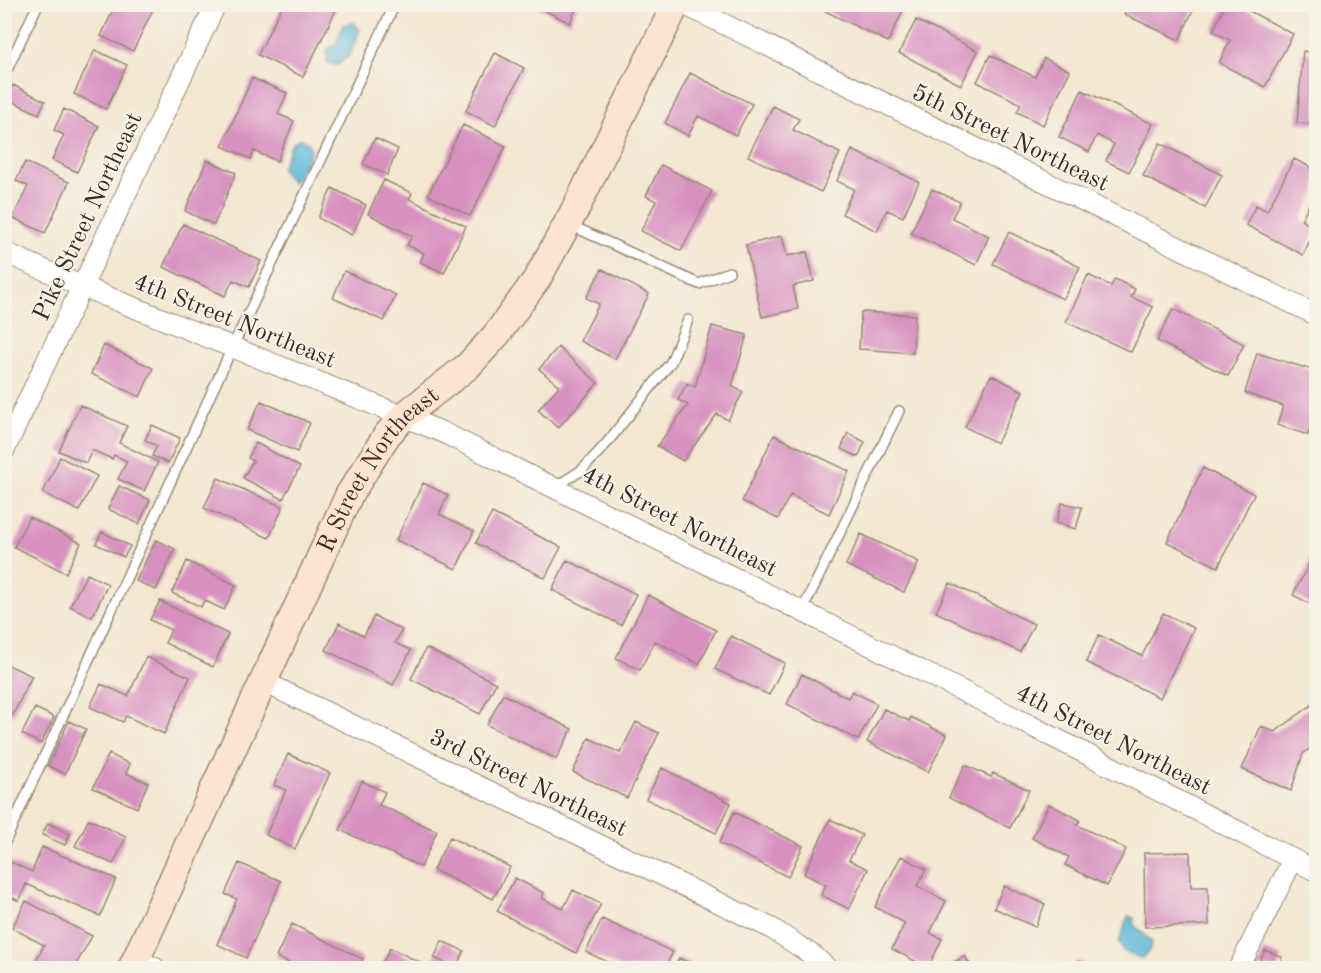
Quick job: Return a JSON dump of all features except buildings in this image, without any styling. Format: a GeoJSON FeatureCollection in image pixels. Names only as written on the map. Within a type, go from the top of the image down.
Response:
{"type":"FeatureCollection","features":[{"type":"Feature","properties":{"kind":"street","name":"Pike Street Northeast"},"geometry":{"type":"LineString","coordinates":[[4,451],[216,4]]}},
{"type":"Feature","properties":{"kind":"street","name":"R Street Northeast"},"geometry":{"type":"LineString","coordinates":[[141,966],[264,682],[349,495],[387,435],[405,415],[468,366],[497,334],[537,279],[568,224],[676,4]]}},
{"type":"Feature","properties":{"kind":"street","name":"5th Street Northeast"},"geometry":{"type":"LineString","coordinates":[[683,4],[1317,315]]}},
{"type":"Feature","properties":{"kind":"street","name":"4th Street Northeast"},"geometry":{"type":"LineString","coordinates":[[4,252],[81,286],[405,415],[555,487],[1316,870]]}},
{"type":"Feature","properties":{"kind":"street","name":"3rd Street Northeast"},"geometry":{"type":"LineString","coordinates":[[264,682],[771,928],[814,956],[827,969]]}},
{"type":"Feature","properties":{"kind":"street"},"geometry":{"type":"LineString","coordinates":[[1239,969],[1293,859]]}},
{"type":"Feature","properties":{"kind":"lane"},"geometry":{"type":"LineString","coordinates":[[4,76],[38,4]]}},
{"type":"Feature","properties":{"kind":"lane"},"geometry":{"type":"LineString","coordinates":[[4,844],[232,346],[395,4]]}},
{"type":"Feature","properties":{"kind":"lane"},"geometry":{"type":"LineString","coordinates":[[568,224],[699,284],[729,272]]}},
{"type":"Feature","properties":{"kind":"lane"},"geometry":{"type":"LineString","coordinates":[[555,487],[582,470],[664,371],[671,362],[688,320]]}},
{"type":"Feature","properties":{"kind":"lane"},"geometry":{"type":"LineString","coordinates":[[801,611],[899,411]]}},
{"type":"Feature","properties":{"kind":"water"},"geometry":{"type":"Polygon","coordinates":[[[354,23],[360,30],[349,56],[338,65],[327,63],[327,50],[337,42],[343,25],[354,23]]]}},
{"type":"Feature","properties":{"kind":"water"},"geometry":{"type":"Polygon","coordinates":[[[299,139],[309,143],[311,150],[299,175],[292,182],[281,169],[292,144],[299,139]]]}},
{"type":"Feature","properties":{"kind":"water"},"geometry":{"type":"Polygon","coordinates":[[[1128,916],[1134,918],[1133,924],[1151,941],[1150,951],[1141,958],[1124,952],[1119,943],[1128,916]]]}}]}
